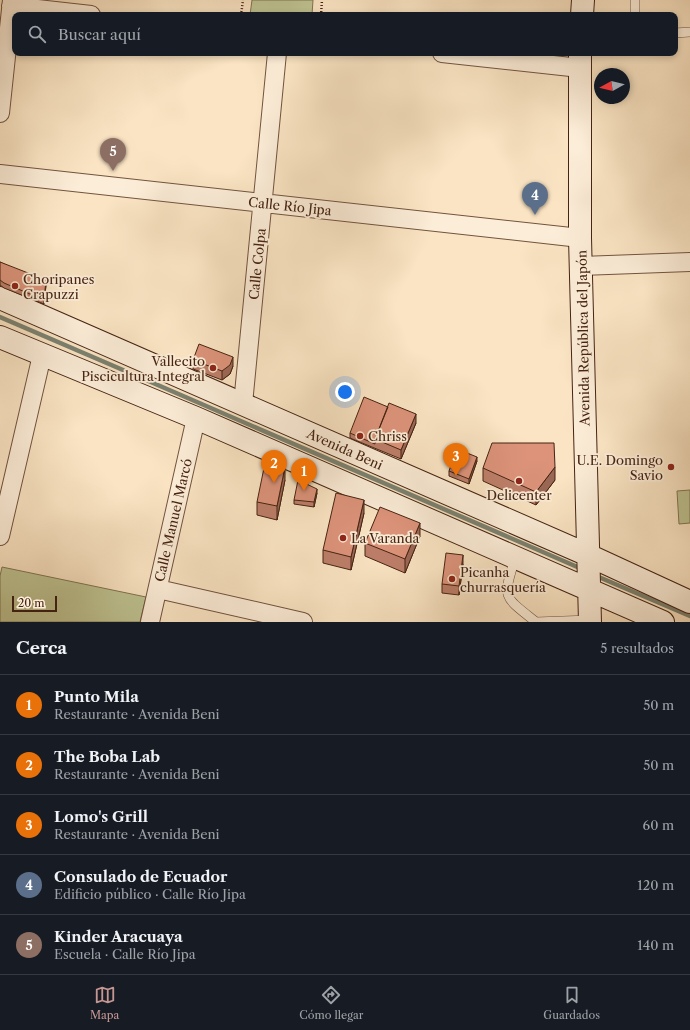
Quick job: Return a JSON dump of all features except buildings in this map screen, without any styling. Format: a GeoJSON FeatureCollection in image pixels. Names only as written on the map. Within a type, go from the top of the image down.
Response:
{"type":"FeatureCollection","features":[{"type":"Feature","properties":{"kind":"street"},"geometry":{"type":"LineString","coordinates":[[582,12],[583,0]]}},
{"type":"Feature","properties":{"kind":"street"},"geometry":{"type":"LineString","coordinates":[[0,113],[12,3],[71,12]]}},
{"type":"Feature","properties":{"kind":"street","name":"Calle Colpa"},"geometry":{"type":"LineString","coordinates":[[243,404],[277,56]]}},
{"type":"Feature","properties":{"kind":"street"},"geometry":{"type":"LineString","coordinates":[[501,56],[580,60]]}},
{"type":"Feature","properties":{"kind":"street","name":"Avenida República del Japón"},"geometry":{"type":"LineString","coordinates":[[580,60],[580,238],[590,621]]}},
{"type":"Feature","properties":{"kind":"street","name":"Calle Río Jipa"},"geometry":{"type":"LineString","coordinates":[[0,174],[580,238]]}},
{"type":"Feature","properties":{"kind":"street"},"geometry":{"type":"LineString","coordinates":[[581,266],[690,262]]}},
{"type":"Feature","properties":{"kind":"street","name":"Avenida Beni"},"geometry":{"type":"LineString","coordinates":[[0,298],[690,602]]}},
{"type":"Feature","properties":{"kind":"street"},"geometry":{"type":"LineString","coordinates":[[0,337],[196,418],[663,622]]}},
{"type":"Feature","properties":{"kind":"street"},"geometry":{"type":"LineString","coordinates":[[0,536],[42,355]]}},
{"type":"Feature","properties":{"kind":"street","name":"Calle Manuel Marcó"},"geometry":{"type":"LineString","coordinates":[[150,622],[196,418]]}},
{"type":"Feature","properties":{"kind":"street"},"geometry":{"type":"LineString","coordinates":[[158,589],[303,622]]}},
{"type":"Feature","properties":{"kind":"lane"},"geometry":{"type":"LineString","coordinates":[[635,0],[635,12]]}},
{"type":"Feature","properties":{"kind":"lane"},"geometry":{"type":"LineString","coordinates":[[678,33],[690,32]]}},
{"type":"Feature","properties":{"kind":"lane"},"geometry":{"type":"LineString","coordinates":[[515,558],[506,594],[516,606],[536,622],[590,621]]}},
{"type":"Feature","properties":{"kind":"path"},"geometry":{"type":"LineString","coordinates":[[241,12],[243,0]]}},
{"type":"Feature","properties":{"kind":"path"},"geometry":{"type":"LineString","coordinates":[[321,12],[322,0]]}},
{"type":"Feature","properties":{"kind":"green space"},"geometry":{"type":"Polygon","coordinates":[[[252,0],[313,0],[312,12],[250,12],[252,0]]]}},
{"type":"Feature","properties":{"kind":"green space"},"geometry":{"type":"Polygon","coordinates":[[[690,490],[690,523],[679,524],[677,491],[690,490]]]}},
{"type":"Feature","properties":{"kind":"green space"},"geometry":{"type":"Polygon","coordinates":[[[2,567],[146,597],[140,622],[0,622],[0,576],[2,567]]]}},
{"type":"Feature","properties":{"kind":"waterway"},"geometry":{"type":"LineString","coordinates":[[0,317],[123,370]]}},
{"type":"Feature","properties":{"kind":"waterway"},"geometry":{"type":"LineString","coordinates":[[137,376],[582,569]]}},
{"type":"Feature","properties":{"kind":"waterway"},"geometry":{"type":"LineString","coordinates":[[594,575],[690,616]]}},
{"type":"Feature","properties":{"kind":"place","name":"Kinder Aracuaya"},"geometry":{"type":"Point","coordinates":[113,171]}},
{"type":"Feature","properties":{"kind":"place","name":"Consulado de Ecuador"},"geometry":{"type":"Point","coordinates":[535,215]}},
{"type":"Feature","properties":{"kind":"place","name":"Choripanes Crapuzzi"},"geometry":{"type":"Point","coordinates":[15,286]}},
{"type":"Feature","properties":{"kind":"place","name":"Vallecito Piscicultura Integral"},"geometry":{"type":"Point","coordinates":[213,368]}},
{"type":"Feature","properties":{"kind":"place","name":"Chriss"},"geometry":{"type":"Point","coordinates":[360,436]}},
{"type":"Feature","properties":{"kind":"place","name":"U.E. Domingo Savio"},"geometry":{"type":"Point","coordinates":[671,467]}},
{"type":"Feature","properties":{"kind":"place","name":"Lomo's Grill"},"geometry":{"type":"Point","coordinates":[456,476]}},
{"type":"Feature","properties":{"kind":"place","name":"Delicenter"},"geometry":{"type":"Point","coordinates":[519,481]}},
{"type":"Feature","properties":{"kind":"place","name":"The Boba Lab"},"geometry":{"type":"Point","coordinates":[274,483]}},
{"type":"Feature","properties":{"kind":"place","name":"Punto Mila"},"geometry":{"type":"Point","coordinates":[304,491]}},
{"type":"Feature","properties":{"kind":"place","name":"La Varanda"},"geometry":{"type":"Point","coordinates":[343,538]}},
{"type":"Feature","properties":{"kind":"place","name":"Picanha churrasquería"},"geometry":{"type":"Point","coordinates":[452,579]}}]}
